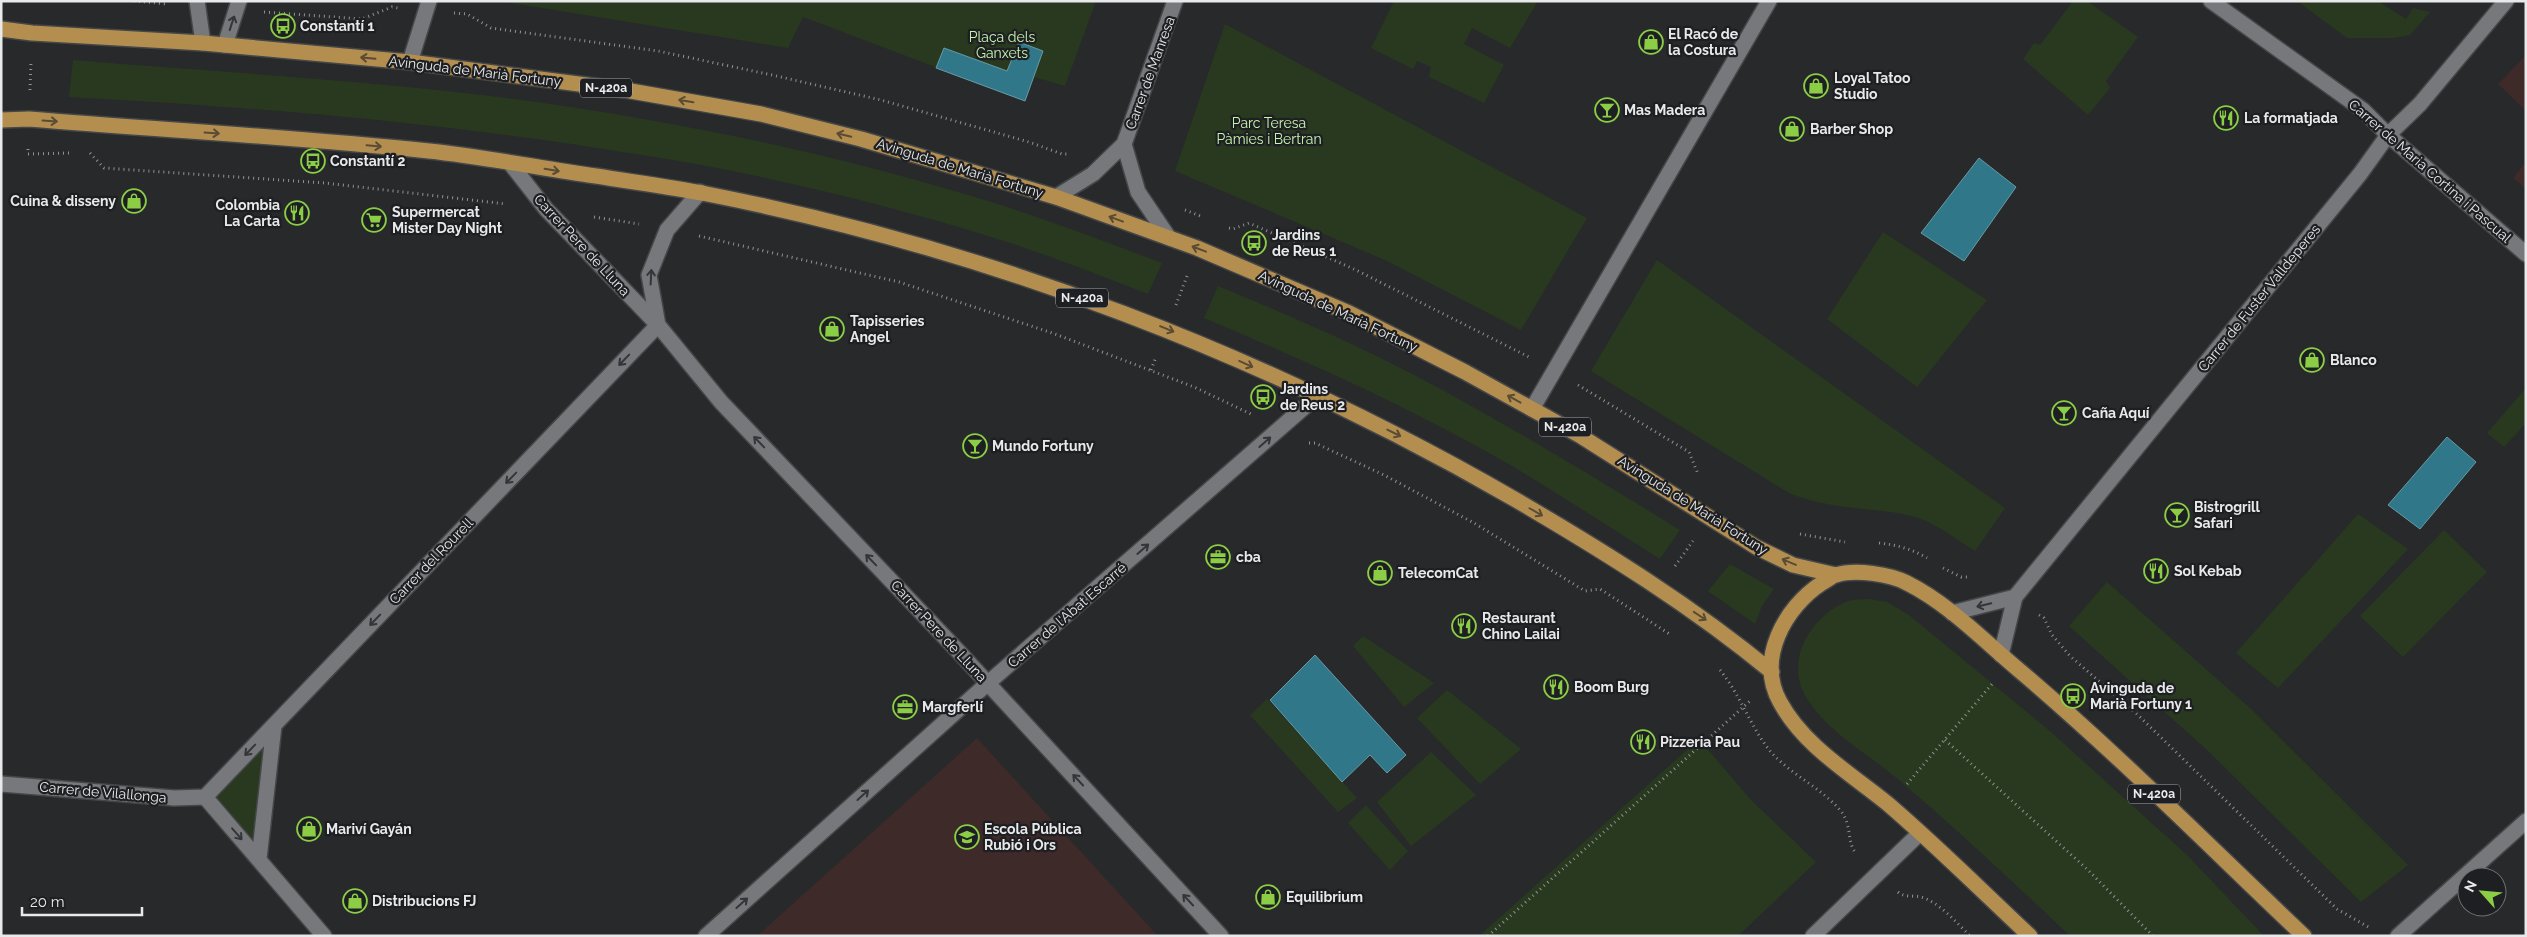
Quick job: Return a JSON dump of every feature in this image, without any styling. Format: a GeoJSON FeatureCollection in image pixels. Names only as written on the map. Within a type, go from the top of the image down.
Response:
{"type":"FeatureCollection","features":[{"type":"Feature","properties":{"kind":"main road","name":"Avinguda de Marià Fortuny"},"geometry":{"type":"LineString","coordinates":[[1,29],[32,33],[203,43],[410,62],[625,90],[760,114],[861,139],[1056,197],[1197,248],[1349,313],[1579,434],[1756,547],[1793,565],[1836,574]]}},
{"type":"Feature","properties":{"kind":"main road","name":"N-420a"},"geometry":{"type":"LineString","coordinates":[[1,120],[29,119],[306,139],[435,152],[700,192],[804,214],[916,243],[1032,280],[1167,329],[1317,396],[1428,450],[1552,521],[1660,588],[1724,632],[1773,676]]}},
{"type":"Feature","properties":{"kind":"main road","name":"N-420a"},"geometry":{"type":"LineString","coordinates":[[1836,574],[1886,575],[1907,583],[1952,613],[2070,713],[2304,936]]}},
{"type":"Feature","properties":{"kind":"main road"},"geometry":{"type":"LineString","coordinates":[[1836,574],[1812,590],[1789,613],[1777,633],[1773,676],[1778,698],[1792,724],[1920,833],[2030,936]]}},
{"type":"Feature","properties":{"kind":"street"},"geometry":{"type":"LineString","coordinates":[[197,1],[203,43]]}},
{"type":"Feature","properties":{"kind":"street"},"geometry":{"type":"LineString","coordinates":[[225,45],[239,1]]}},
{"type":"Feature","properties":{"kind":"street"},"geometry":{"type":"LineString","coordinates":[[410,62],[429,1]]}},
{"type":"Feature","properties":{"kind":"street","name":"Carrer de Manresa"},"geometry":{"type":"LineString","coordinates":[[1056,197],[1093,174],[1124,144],[1175,1]]}},
{"type":"Feature","properties":{"kind":"street"},"geometry":{"type":"LineString","coordinates":[[1532,409],[1770,1]]}},
{"type":"Feature","properties":{"kind":"street","name":"Carrer de Maria Cortina i Pascual"},"geometry":{"type":"LineString","coordinates":[[2211,1],[2363,110],[2388,135],[2526,254]]}},
{"type":"Feature","properties":{"kind":"street","name":"Carrer de Fuster Valldeperes"},"geometry":{"type":"LineString","coordinates":[[2006,659],[2015,597],[2360,174],[2388,135],[2420,104],[2506,1]]}},
{"type":"Feature","properties":{"kind":"street","name":"Carrer de Manresa"},"geometry":{"type":"LineString","coordinates":[[1124,144],[1138,192],[1169,238]]}},
{"type":"Feature","properties":{"kind":"street","name":"Carrer Pere de Lluna"},"geometry":{"type":"LineString","coordinates":[[510,163],[546,209],[658,325],[721,402],[988,683],[1221,936]]}},
{"type":"Feature","properties":{"kind":"street","name":"Carrer Pere de Lluna"},"geometry":{"type":"LineString","coordinates":[[658,325],[649,275],[667,230],[700,192]]}},
{"type":"Feature","properties":{"kind":"street","name":"Carrer del Rourell"},"geometry":{"type":"LineString","coordinates":[[205,797],[658,325]]}},
{"type":"Feature","properties":{"kind":"street","name":"Carrer de l'Abat Escarré"},"geometry":{"type":"LineString","coordinates":[[706,936],[988,683],[1317,396]]}},
{"type":"Feature","properties":{"kind":"street"},"geometry":{"type":"LineString","coordinates":[[1952,613],[2015,597]]}},
{"type":"Feature","properties":{"kind":"street"},"geometry":{"type":"LineString","coordinates":[[259,860],[274,726]]}},
{"type":"Feature","properties":{"kind":"street","name":"Carrer de Vilallonga"},"geometry":{"type":"LineString","coordinates":[[1,784],[174,798],[205,797]]}},
{"type":"Feature","properties":{"kind":"street"},"geometry":{"type":"LineString","coordinates":[[205,797],[324,936]]}},
{"type":"Feature","properties":{"kind":"street"},"geometry":{"type":"LineString","coordinates":[[2398,936],[2526,821]]}},
{"type":"Feature","properties":{"kind":"street"},"geometry":{"type":"LineString","coordinates":[[1813,936],[1920,833]]}},
{"type":"Feature","properties":{"kind":"path"},"geometry":{"type":"LineString","coordinates":[[467,14],[491,28],[658,51],[881,100],[1029,142],[1062,154],[1070,154]]}},
{"type":"Feature","properties":{"kind":"path"},"geometry":{"type":"LineString","coordinates":[[32,33],[28,154],[72,153]]}},
{"type":"Feature","properties":{"kind":"path"},"geometry":{"type":"LineString","coordinates":[[81,153],[90,153],[104,168],[325,183],[507,204]]}},
{"type":"Feature","properties":{"kind":"path"},"geometry":{"type":"LineString","coordinates":[[593,216],[642,225]]}},
{"type":"Feature","properties":{"kind":"path"},"geometry":{"type":"LineString","coordinates":[[694,234],[899,282],[1055,334],[1151,370],[1194,387],[1259,418]]}},
{"type":"Feature","properties":{"kind":"path"},"geometry":{"type":"LineString","coordinates":[[1151,370],[1197,248]]}},
{"type":"Feature","properties":{"kind":"path"},"geometry":{"type":"LineString","coordinates":[[1305,443],[1315,443],[1384,475],[1474,523],[1585,591],[1600,589],[1674,637]]}},
{"type":"Feature","properties":{"kind":"path"},"geometry":{"type":"LineString","coordinates":[[1641,615],[1709,518]]}},
{"type":"Feature","properties":{"kind":"path"},"geometry":{"type":"LineString","coordinates":[[2044,618],[2052,635],[2070,656],[2139,716],[2337,909],[2353,920],[2368,925]]}},
{"type":"Feature","properties":{"kind":"path"},"geometry":{"type":"LineString","coordinates":[[1889,806],[1945,740],[2006,659]]}},
{"type":"Feature","properties":{"kind":"path"},"geometry":{"type":"LineString","coordinates":[[1715,664],[1735,689],[1756,732],[1771,752],[1839,809],[1848,821],[1852,850]]}},
{"type":"Feature","properties":{"kind":"path"},"geometry":{"type":"LineString","coordinates":[[1488,936],[1744,706],[1773,676]]}},
{"type":"Feature","properties":{"kind":"path"},"geometry":{"type":"LineString","coordinates":[[1945,740],[2088,870],[2153,936]]}},
{"type":"Feature","properties":{"kind":"path"},"geometry":{"type":"LineString","coordinates":[[1901,895],[1922,897],[1950,916],[1970,936]]}},
{"type":"Feature","properties":{"kind":"shaded area"},"geometry":{"type":"Polygon","coordinates":[[[2526,55],[2526,111],[2498,84],[2526,55]]]}},
{"type":"Feature","properties":{"kind":"shaded area"},"geometry":{"type":"Polygon","coordinates":[[[2526,162],[2526,189],[2513,178],[2526,162]]]}},
{"type":"Feature","properties":{"kind":"shaded area","name":"Escola Pública Rubió i Ors"},"geometry":{"type":"Polygon","coordinates":[[[977,738],[1158,936],[757,936],[977,738]]]}},
{"type":"Feature","properties":{"kind":"green space","name":"Plaça dels Ganxets"},"geometry":{"type":"Polygon","coordinates":[[[499,1],[1096,1],[1065,86],[1034,77],[1025,101],[803,17],[788,48],[499,1]]]}},
{"type":"Feature","properties":{"kind":"green space"},"geometry":{"type":"Polygon","coordinates":[[[1394,1],[1538,1],[1510,48],[1472,28],[1464,44],[1504,65],[1484,103],[1429,77],[1431,67],[1417,61],[1413,69],[1371,48],[1394,1]]]}},
{"type":"Feature","properties":{"kind":"green space"},"geometry":{"type":"Polygon","coordinates":[[[2073,1],[2087,1],[2138,37],[2106,81],[2110,88],[2088,115],[2023,59],[2034,43],[2040,45],[2073,1]]]}},
{"type":"Feature","properties":{"kind":"green space"},"geometry":{"type":"Polygon","coordinates":[[[2297,1],[2378,1],[2406,19],[2413,8],[2430,12],[2410,35],[2394,38],[2347,38],[2297,1]]]}},
{"type":"Feature","properties":{"kind":"green space","name":"Parc Teresa Pàmies i Bertran"},"geometry":{"type":"Polygon","coordinates":[[[1225,24],[1587,218],[1521,330],[1385,260],[1175,171],[1225,24]]]}},
{"type":"Feature","properties":{"kind":"green space"},"geometry":{"type":"Polygon","coordinates":[[[73,60],[345,81],[453,92],[570,107],[696,128],[820,155],[943,188],[1044,219],[1162,263],[1148,294],[1011,243],[962,228],[845,196],[709,166],[565,143],[379,120],[255,109],[69,97],[73,60]]]}},
{"type":"Feature","properties":{"kind":"green space"},"geometry":{"type":"Polygon","coordinates":[[[1883,232],[1987,300],[1917,387],[1827,319],[1883,232]]]}},
{"type":"Feature","properties":{"kind":"green space"},"geometry":{"type":"Polygon","coordinates":[[[1657,260],[2005,508],[1975,551],[1937,527],[1912,516],[1835,506],[1789,493],[1591,371],[1657,260]]]}},
{"type":"Feature","properties":{"kind":"green space"},"geometry":{"type":"Polygon","coordinates":[[[1218,286],[1328,333],[1409,372],[1528,438],[1680,530],[1660,559],[1568,500],[1475,445],[1322,369],[1204,318],[1218,286]]]}},
{"type":"Feature","properties":{"kind":"green space"},"geometry":{"type":"Polygon","coordinates":[[[2526,388],[2526,423],[2504,447],[2487,433],[2526,388]]]}},
{"type":"Feature","properties":{"kind":"green space"},"geometry":{"type":"Polygon","coordinates":[[[2358,514],[2408,549],[2278,688],[2236,653],[2358,514]]]}},
{"type":"Feature","properties":{"kind":"green space"},"geometry":{"type":"Polygon","coordinates":[[[2444,530],[2487,572],[2403,657],[2360,616],[2444,530]]]}},
{"type":"Feature","properties":{"kind":"green space"},"geometry":{"type":"Polygon","coordinates":[[[1730,564],[1774,589],[1762,606],[1755,624],[1708,591],[1730,564]]]}},
{"type":"Feature","properties":{"kind":"green space"},"geometry":{"type":"Polygon","coordinates":[[[2107,582],[2250,708],[2408,865],[2361,902],[2207,750],[2069,626],[2107,582]]]}},
{"type":"Feature","properties":{"kind":"green space"},"geometry":{"type":"Polygon","coordinates":[[[1868,599],[1887,602],[1909,615],[2051,732],[2187,855],[2264,936],[2070,936],[1921,799],[1887,770],[1836,732],[1815,710],[1806,697],[1800,683],[1798,669],[1800,655],[1812,629],[1833,609],[1848,601],[1868,599]]]}},
{"type":"Feature","properties":{"kind":"green space"},"geometry":{"type":"Polygon","coordinates":[[[1363,636],[1434,683],[1404,707],[1353,646],[1363,636]]]}},
{"type":"Feature","properties":{"kind":"green space"},"geometry":{"type":"Polygon","coordinates":[[[1447,690],[1521,749],[1480,784],[1417,718],[1447,690]]]}},
{"type":"Feature","properties":{"kind":"green space"},"geometry":{"type":"Polygon","coordinates":[[[1267,699],[1357,798],[1338,812],[1250,715],[1267,699]]]}},
{"type":"Feature","properties":{"kind":"green space"},"geometry":{"type":"Polygon","coordinates":[[[1699,739],[1751,800],[1816,862],[1738,936],[1479,936],[1699,739]]]}},
{"type":"Feature","properties":{"kind":"green space"},"geometry":{"type":"Polygon","coordinates":[[[265,744],[254,843],[216,796],[265,744]]]}},
{"type":"Feature","properties":{"kind":"green space"},"geometry":{"type":"Polygon","coordinates":[[[1431,752],[1476,795],[1411,846],[1377,802],[1431,752]]]}},
{"type":"Feature","properties":{"kind":"green space"},"geometry":{"type":"Polygon","coordinates":[[[1366,805],[1408,851],[1390,870],[1348,823],[1366,805]]]}},
{"type":"Feature","properties":{"kind":"water"},"geometry":{"type":"Polygon","coordinates":[[[1019,42],[1043,51],[1025,101],[936,68],[944,48],[1007,71],[1019,42]]]}},
{"type":"Feature","properties":{"kind":"water"},"geometry":{"type":"Polygon","coordinates":[[[1979,158],[2016,187],[1964,261],[1921,233],[1979,158]]]}},
{"type":"Feature","properties":{"kind":"water"},"geometry":{"type":"Polygon","coordinates":[[[2447,437],[2476,462],[2420,529],[2388,505],[2447,437]]]}},
{"type":"Feature","properties":{"kind":"water"},"geometry":{"type":"Polygon","coordinates":[[[1315,655],[1406,755],[1387,773],[1370,755],[1342,782],[1270,700],[1315,655]]]}},
{"type":"Feature","properties":{"kind":"place","name":"Constantí 1"},"geometry":{"type":"Point","coordinates":[283,26]}},
{"type":"Feature","properties":{"kind":"place","name":"El Racó de la Costura"},"geometry":{"type":"Point","coordinates":[1651,42]}},
{"type":"Feature","properties":{"kind":"place","name":"Loyal Tatoo Studio"},"geometry":{"type":"Point","coordinates":[1816,86]}},
{"type":"Feature","properties":{"kind":"place","name":"Mas Madera"},"geometry":{"type":"Point","coordinates":[1607,110]}},
{"type":"Feature","properties":{"kind":"place","name":"La formatjada"},"geometry":{"type":"Point","coordinates":[2226,118]}},
{"type":"Feature","properties":{"kind":"place","name":"Barber Shop"},"geometry":{"type":"Point","coordinates":[1792,129]}},
{"type":"Feature","properties":{"kind":"place","name":"Constantí 2"},"geometry":{"type":"Point","coordinates":[313,161]}},
{"type":"Feature","properties":{"kind":"place","name":"Cuina & disseny"},"geometry":{"type":"Point","coordinates":[134,201]}},
{"type":"Feature","properties":{"kind":"place","name":"Colombia La Carta"},"geometry":{"type":"Point","coordinates":[297,213]}},
{"type":"Feature","properties":{"kind":"place","name":"Supermercat Mister Day Night"},"geometry":{"type":"Point","coordinates":[374,220]}},
{"type":"Feature","properties":{"kind":"place","name":"Jardins de Reus 1"},"geometry":{"type":"Point","coordinates":[1254,243]}},
{"type":"Feature","properties":{"kind":"place","name":"Tapisseries Angel"},"geometry":{"type":"Point","coordinates":[832,329]}},
{"type":"Feature","properties":{"kind":"place","name":"Blanco"},"geometry":{"type":"Point","coordinates":[2312,360]}},
{"type":"Feature","properties":{"kind":"place","name":"Jardins de Reus 2"},"geometry":{"type":"Point","coordinates":[1263,397]}},
{"type":"Feature","properties":{"kind":"place","name":"Caña Aquí"},"geometry":{"type":"Point","coordinates":[2064,413]}},
{"type":"Feature","properties":{"kind":"place","name":"Mundo Fortuny"},"geometry":{"type":"Point","coordinates":[975,446]}},
{"type":"Feature","properties":{"kind":"place","name":"Bistrogrill Safari"},"geometry":{"type":"Point","coordinates":[2177,515]}},
{"type":"Feature","properties":{"kind":"place","name":"cba"},"geometry":{"type":"Point","coordinates":[1218,557]}},
{"type":"Feature","properties":{"kind":"place","name":"Sol Kebab"},"geometry":{"type":"Point","coordinates":[2156,571]}},
{"type":"Feature","properties":{"kind":"place","name":"TelecomCat"},"geometry":{"type":"Point","coordinates":[1380,573]}},
{"type":"Feature","properties":{"kind":"place","name":"Restaurant Chino Lailai"},"geometry":{"type":"Point","coordinates":[1464,626]}},
{"type":"Feature","properties":{"kind":"place","name":"Boom Burg"},"geometry":{"type":"Point","coordinates":[1556,687]}},
{"type":"Feature","properties":{"kind":"place","name":"Avinguda de Marià Fortuny 1"},"geometry":{"type":"Point","coordinates":[2073,696]}},
{"type":"Feature","properties":{"kind":"place","name":"Margferlí"},"geometry":{"type":"Point","coordinates":[905,707]}},
{"type":"Feature","properties":{"kind":"place","name":"Pizzeria Pau"},"geometry":{"type":"Point","coordinates":[1643,742]}},
{"type":"Feature","properties":{"kind":"place","name":"Mariví Gayán"},"geometry":{"type":"Point","coordinates":[309,829]}},
{"type":"Feature","properties":{"kind":"place","name":"Escola Pública Rubió i Ors"},"geometry":{"type":"Point","coordinates":[967,837]}},
{"type":"Feature","properties":{"kind":"place","name":"Equilibrium"},"geometry":{"type":"Point","coordinates":[1268,897]}},
{"type":"Feature","properties":{"kind":"place","name":"Distribucions FJ"},"geometry":{"type":"Point","coordinates":[355,901]}}]}
